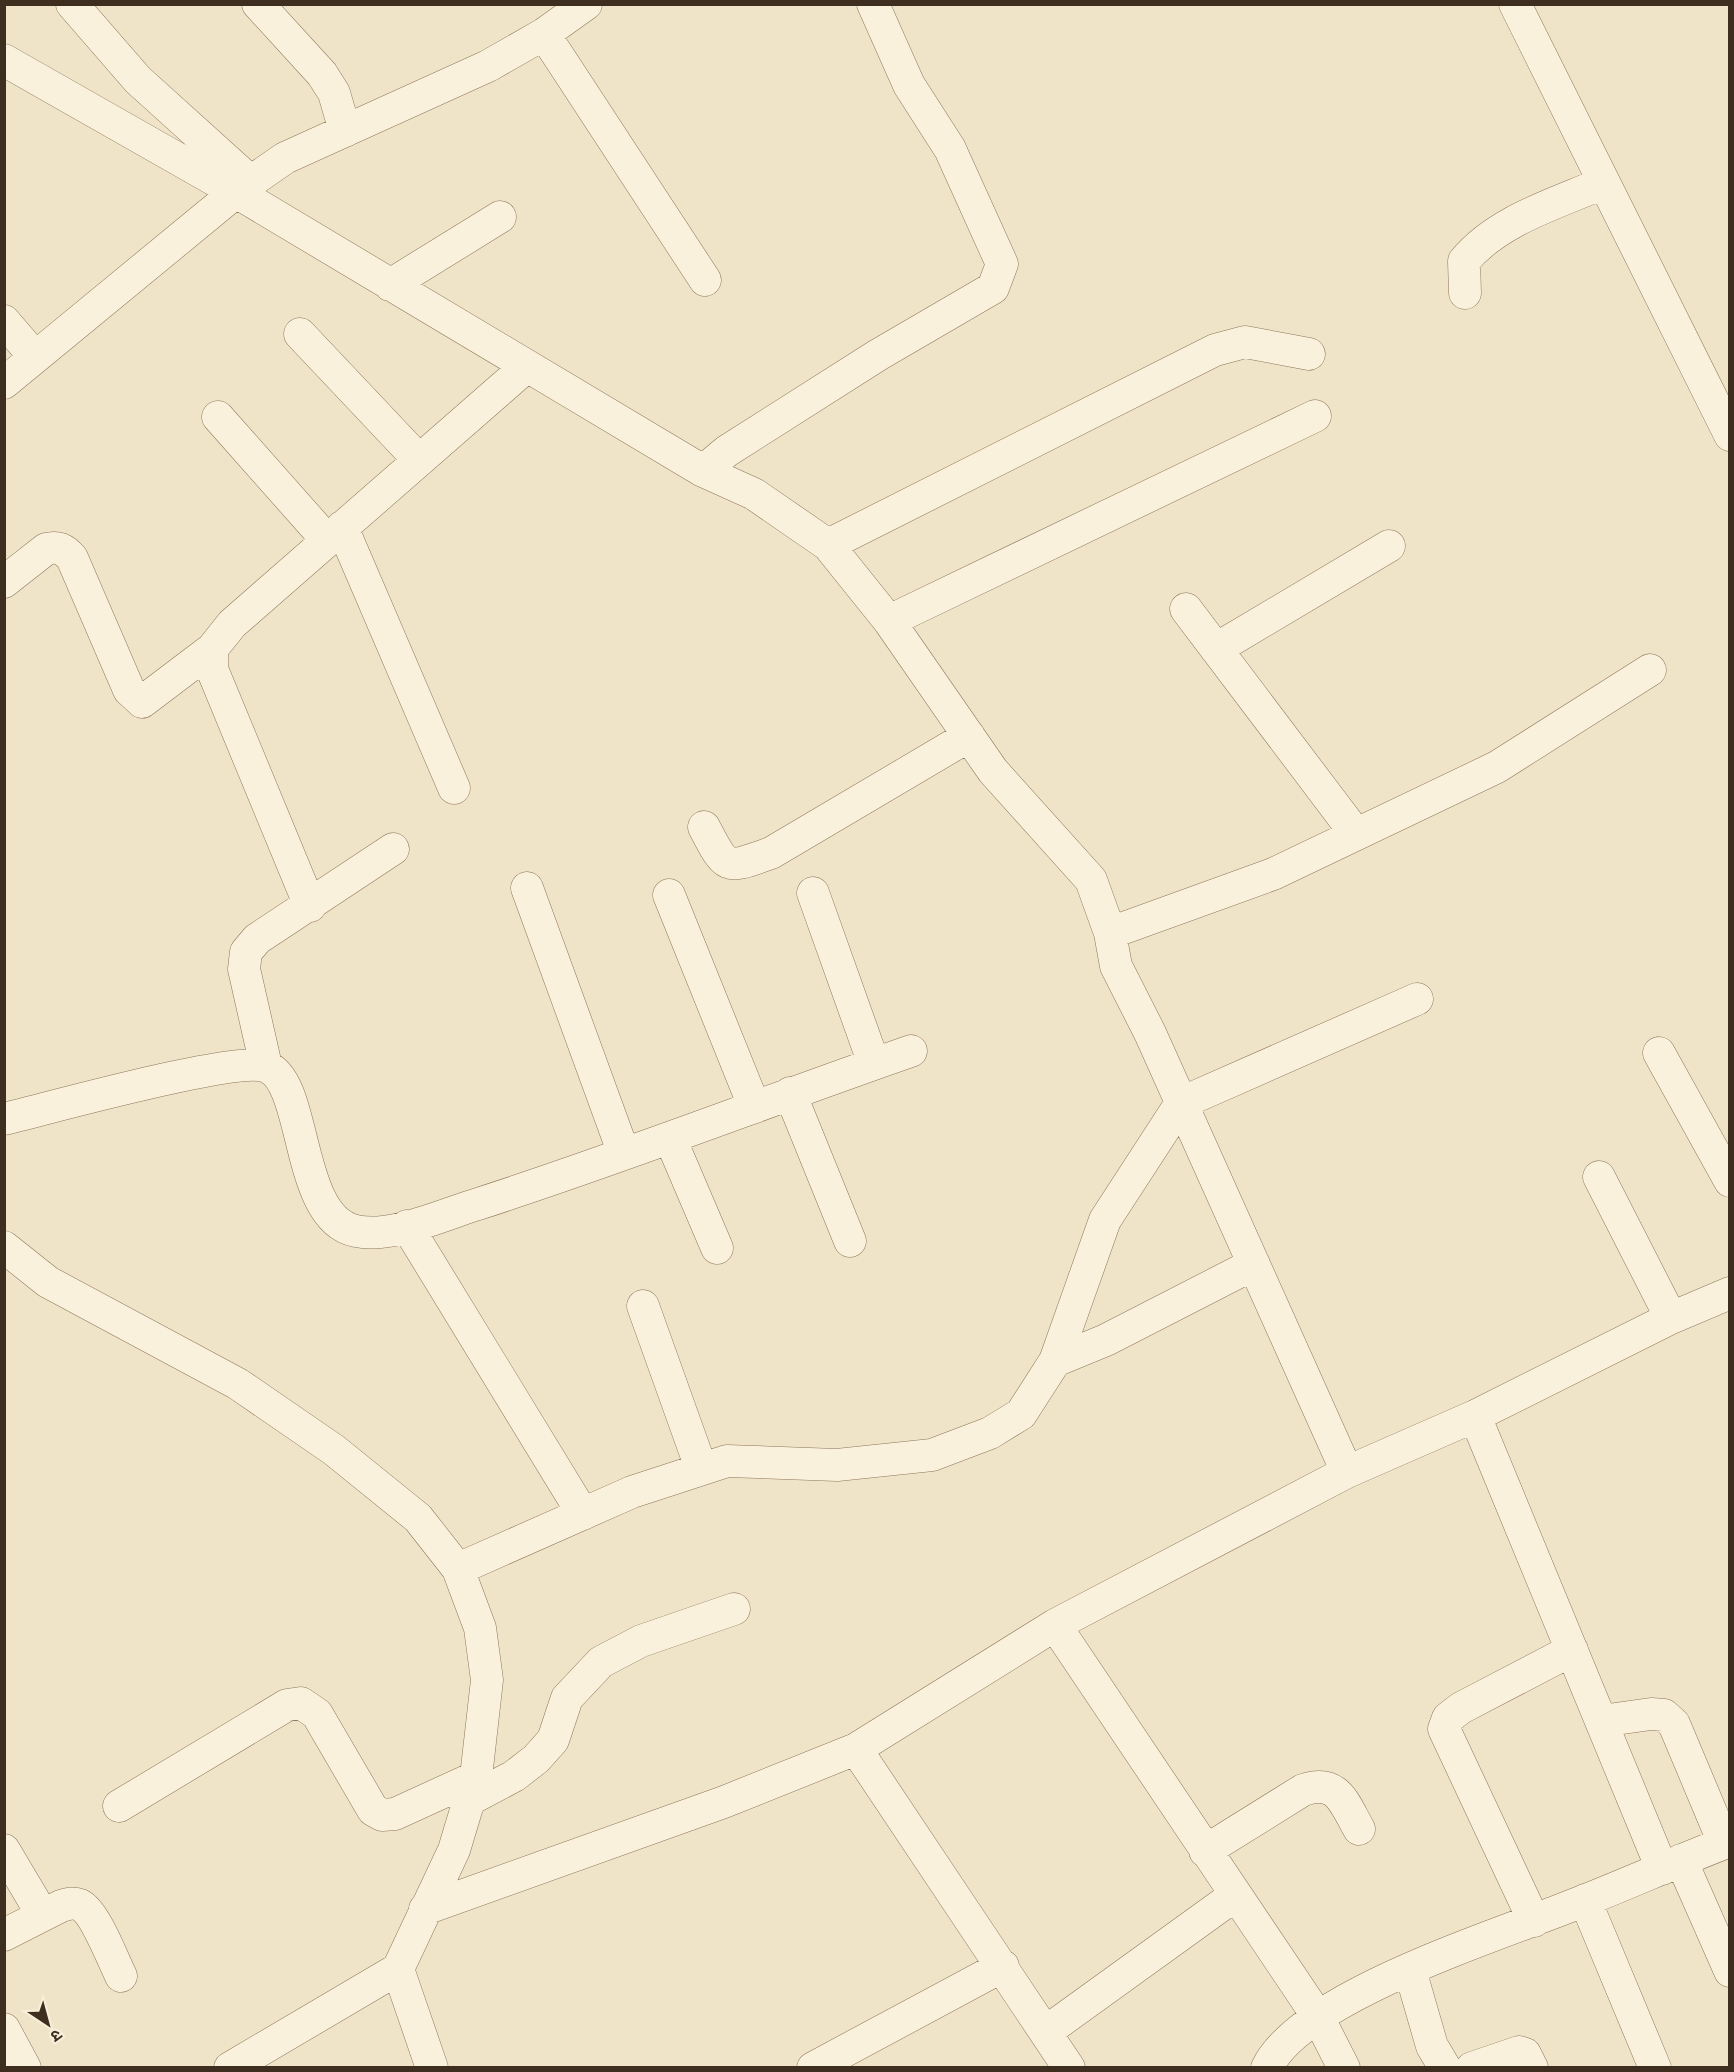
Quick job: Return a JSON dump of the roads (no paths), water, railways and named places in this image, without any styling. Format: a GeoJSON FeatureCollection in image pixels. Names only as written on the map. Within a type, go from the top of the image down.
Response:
{"type":"FeatureCollection","features":[{"type":"Feature","properties":{"kind":"street"},"geometry":{"type":"LineString","coordinates":[[72,4],[138,80],[244,187]]}},
{"type":"Feature","properties":{"kind":"street"},"geometry":{"type":"LineString","coordinates":[[258,4],[322,74],[334,93],[345,131]]}},
{"type":"Feature","properties":{"kind":"street"},"geometry":{"type":"LineString","coordinates":[[4,383],[244,187],[285,158],[488,66],[544,34],[586,4]]}},
{"type":"Feature","properties":{"kind":"street"},"geometry":{"type":"LineString","coordinates":[[704,471],[747,438],[878,356],[993,288],[999,278],[1002,264],[955,160],[909,85],[873,4]]}},
{"type":"Feature","properties":{"kind":"street"},"geometry":{"type":"LineString","coordinates":[[1515,4],[1730,435]]}},
{"type":"Feature","properties":{"kind":"street"},"geometry":{"type":"LineString","coordinates":[[544,34],[705,280]]}},
{"type":"Feature","properties":{"kind":"street"},"geometry":{"type":"LineString","coordinates":[[4,60],[244,187],[390,285],[704,471],[754,494],[828,545],[889,621],[993,771],[1091,880],[1110,933],[1116,966],[1181,1103],[1347,1472]]}},
{"type":"Feature","properties":{"kind":"street"},"geometry":{"type":"LineString","coordinates":[[1465,293],[1464,261],[1479,243],[1514,222],[1603,183]]}},
{"type":"Feature","properties":{"kind":"street"},"geometry":{"type":"LineString","coordinates":[[390,285],[500,217]]}},
{"type":"Feature","properties":{"kind":"street"},"geometry":{"type":"LineString","coordinates":[[4,321],[35,357]]}},
{"type":"Feature","properties":{"kind":"street"},"geometry":{"type":"LineString","coordinates":[[300,334],[419,460]]}},
{"type":"Feature","properties":{"kind":"street"},"geometry":{"type":"LineString","coordinates":[[828,545],[1215,350],[1245,342],[1309,354]]}},
{"type":"Feature","properties":{"kind":"street"},"geometry":{"type":"LineString","coordinates":[[4,582],[46,549],[55,547],[64,550],[72,558],[129,690],[142,702],[212,649],[232,624],[526,367]]}},
{"type":"Feature","properties":{"kind":"street"},"geometry":{"type":"LineString","coordinates":[[889,621],[1315,416]]}},
{"type":"Feature","properties":{"kind":"street"},"geometry":{"type":"LineString","coordinates":[[218,417],[334,534],[454,788]]}},
{"type":"Feature","properties":{"kind":"street"},"geometry":{"type":"LineString","coordinates":[[1216,649],[1389,546]]}},
{"type":"Feature","properties":{"kind":"street"},"geometry":{"type":"LineString","coordinates":[[1186,609],[1356,834]]}},
{"type":"Feature","properties":{"kind":"street"},"geometry":{"type":"LineString","coordinates":[[212,649],[212,669],[310,906]]}},
{"type":"Feature","properties":{"kind":"street"},"geometry":{"type":"LineString","coordinates":[[1110,933],[1274,874],[1497,767],[1650,670]]}},
{"type":"Feature","properties":{"kind":"street"},"geometry":{"type":"LineString","coordinates":[[704,827],[719,855],[727,863],[736,866],[771,853],[969,736]]}},
{"type":"Feature","properties":{"kind":"street"},"geometry":{"type":"LineString","coordinates":[[266,1066],[244,969],[246,952],[257,939],[393,849]]}},
{"type":"Feature","properties":{"kind":"street"},"geometry":{"type":"LineString","coordinates":[[527,888],[624,1154]]}},
{"type":"Feature","properties":{"kind":"street"},"geometry":{"type":"LineString","coordinates":[[813,893],[874,1064]]}},
{"type":"Feature","properties":{"kind":"street"},"geometry":{"type":"LineString","coordinates":[[669,895],[754,1106]]}},
{"type":"Feature","properties":{"kind":"street"},"geometry":{"type":"LineString","coordinates":[[458,1569],[583,1514],[701,1468],[728,1461],[837,1465],[932,1455],[990,1433],[1021,1414],[1055,1361],[1105,1220],[1181,1103],[1417,999]]}},
{"type":"Feature","properties":{"kind":"street"},"geometry":{"type":"LineString","coordinates":[[4,1119],[147,1084],[230,1068],[266,1066],[277,1073],[284,1084],[303,1154],[327,1210],[338,1222],[352,1231],[369,1233],[407,1226],[624,1154],[911,1051]]}},
{"type":"Feature","properties":{"kind":"street"},"geometry":{"type":"LineString","coordinates":[[1659,1053],[1730,1181]]}},
{"type":"Feature","properties":{"kind":"street"},"geometry":{"type":"LineString","coordinates":[[790,1093],[850,1241]]}},
{"type":"Feature","properties":{"kind":"street"},"geometry":{"type":"LineString","coordinates":[[670,1138],[717,1248]]}},
{"type":"Feature","properties":{"kind":"street"},"geometry":{"type":"LineString","coordinates":[[1599,1177],[1671,1318]]}},
{"type":"Feature","properties":{"kind":"street"},"geometry":{"type":"LineString","coordinates":[[407,1226],[583,1514]]}},
{"type":"Feature","properties":{"kind":"street"},"geometry":{"type":"LineString","coordinates":[[4,1247],[48,1282],[238,1384],[334,1450],[418,1518],[458,1569],[480,1628],[487,1680],[472,1788],[454,1850],[398,1969],[230,2067]]}},
{"type":"Feature","properties":{"kind":"street"},"geometry":{"type":"LineString","coordinates":[[1055,1361],[1106,1340],[1254,1264]]}},
{"type":"Feature","properties":{"kind":"street"},"geometry":{"type":"LineString","coordinates":[[425,1909],[724,1803],[856,1749],[1055,1625],[1347,1472],[1475,1416],[1671,1318],[1730,1293]]}},
{"type":"Feature","properties":{"kind":"street"},"geometry":{"type":"LineString","coordinates":[[643,1306],[701,1468]]}},
{"type":"Feature","properties":{"kind":"street"},"geometry":{"type":"LineString","coordinates":[[1475,1416],[1601,1721],[1671,1864],[1730,1971]]}},
{"type":"Feature","properties":{"kind":"street"},"geometry":{"type":"LineString","coordinates":[[119,1806],[287,1706],[301,1703],[317,1714],[373,1810],[382,1815],[395,1814],[514,1776],[536,1759],[553,1740],[567,1698],[601,1662],[641,1641],[734,1609]]}},
{"type":"Feature","properties":{"kind":"street"},"geometry":{"type":"LineString","coordinates":[[1055,1625],[1317,2017],[1344,2067]]}},
{"type":"Feature","properties":{"kind":"street"},"geometry":{"type":"LineString","coordinates":[[1534,1921],[1444,1729],[1448,1718],[1461,1708],[1572,1650]]}},
{"type":"Feature","properties":{"kind":"street"},"geometry":{"type":"LineString","coordinates":[[1267,2067],[1273,2053],[1293,2034],[1333,2006],[1410,1970],[1726,1842],[1674,1724],[1664,1715],[1651,1714],[1601,1721]]}},
{"type":"Feature","properties":{"kind":"street"},"geometry":{"type":"LineString","coordinates":[[856,1749],[1069,2067]]}},
{"type":"Feature","properties":{"kind":"street"},"geometry":{"type":"LineString","coordinates":[[1205,1851],[1303,1790],[1318,1785],[1329,1787],[1341,1797],[1359,1829]]}},
{"type":"Feature","properties":{"kind":"street"},"geometry":{"type":"LineString","coordinates":[[4,1850],[42,1914]]}},
{"type":"Feature","properties":{"kind":"street"},"geometry":{"type":"LineString","coordinates":[[1047,2031],[1234,1896]]}},
{"type":"Feature","properties":{"kind":"street"},"geometry":{"type":"LineString","coordinates":[[1586,1900],[1655,2067]]}},
{"type":"Feature","properties":{"kind":"street"},"geometry":{"type":"LineString","coordinates":[[4,1935],[42,1914],[70,1903],[81,1905],[90,1914],[121,1976]]}},
{"type":"Feature","properties":{"kind":"street"},"geometry":{"type":"LineString","coordinates":[[813,2067],[1003,1966]]}},
{"type":"Feature","properties":{"kind":"street"},"geometry":{"type":"LineString","coordinates":[[398,1969],[432,2067]]}},
{"type":"Feature","properties":{"kind":"street"},"geometry":{"type":"LineString","coordinates":[[1410,1970],[1432,2046],[1445,2067]]}},
{"type":"Feature","properties":{"kind":"street"},"geometry":{"type":"LineString","coordinates":[[4,2029],[25,2067]]}},
{"type":"Feature","properties":{"kind":"street"},"geometry":{"type":"LineString","coordinates":[[1472,2067],[1520,2052],[1525,2054],[1532,2067]]}}]}
